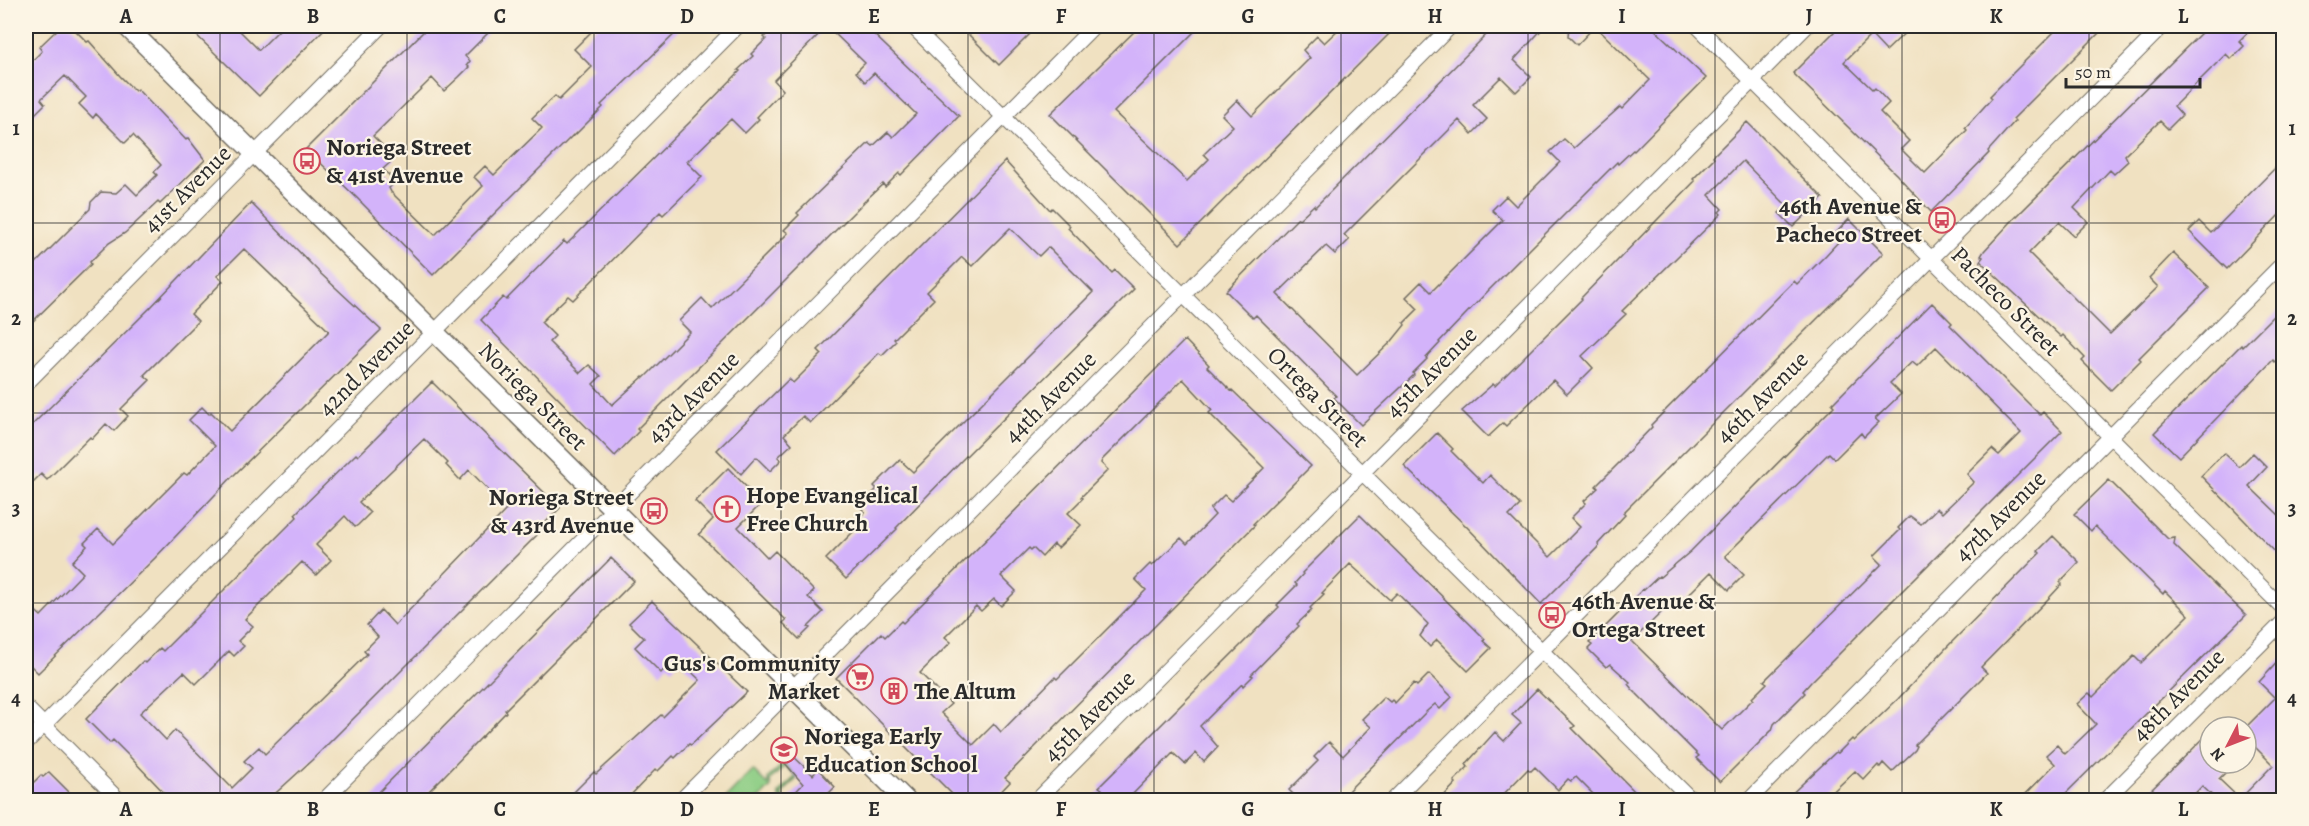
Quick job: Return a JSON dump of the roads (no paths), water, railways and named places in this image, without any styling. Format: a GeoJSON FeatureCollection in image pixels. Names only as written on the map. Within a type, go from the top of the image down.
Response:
{"type":"FeatureCollection","features":[{"type":"Feature","properties":{"kind":"street","name":"Noriega Street"},"geometry":{"type":"LineString","coordinates":[[126,26],[906,801]]}},
{"type":"Feature","properties":{"kind":"street","name":"41st Avenue"},"geometry":{"type":"LineString","coordinates":[[26,384],[381,26]]}},
{"type":"Feature","properties":{"kind":"street","name":"42nd Avenue"},"geometry":{"type":"LineString","coordinates":[[26,743],[738,26]]}},
{"type":"Feature","properties":{"kind":"street","name":"Ortega Street"},"geometry":{"type":"LineString","coordinates":[[912,26],[1692,801]]}},
{"type":"Feature","properties":{"kind":"street","name":"43rd Avenue"},"geometry":{"type":"LineString","coordinates":[[324,801],[1094,26]]}},
{"type":"Feature","properties":{"kind":"street","name":"44th Avenue"},"geometry":{"type":"LineString","coordinates":[[681,801],[1451,26]]}},
{"type":"Feature","properties":{"kind":"street","name":"Pacheco Street"},"geometry":{"type":"LineString","coordinates":[[1696,26],[2283,609]]}},
{"type":"Feature","properties":{"kind":"street","name":"45th Avenue"},"geometry":{"type":"LineString","coordinates":[[1037,801],[1807,26]]}},
{"type":"Feature","properties":{"kind":"street","name":"46th Avenue"},"geometry":{"type":"LineString","coordinates":[[1393,801],[2163,26]]}},
{"type":"Feature","properties":{"kind":"street","name":"47th Avenue"},"geometry":{"type":"LineString","coordinates":[[1749,801],[2283,262]]}},
{"type":"Feature","properties":{"kind":"street","name":"48th Avenue"},"geometry":{"type":"LineString","coordinates":[[2105,801],[2283,621]]}},
{"type":"Feature","properties":{"kind":"street"},"geometry":{"type":"LineString","coordinates":[[26,707],[119,801]]}},
{"type":"Feature","properties":{"kind":"place","name":"Noriega Street & 41st Avenue"},"geometry":{"type":"Point","coordinates":[307,161]}},
{"type":"Feature","properties":{"kind":"place","name":"46th Avenue & Pacheco Street"},"geometry":{"type":"Point","coordinates":[1942,220]}},
{"type":"Feature","properties":{"kind":"place","name":"Hope Evangelical Free Church"},"geometry":{"type":"Point","coordinates":[727,509]}},
{"type":"Feature","properties":{"kind":"place","name":"Noriega Street & 43rd Avenue"},"geometry":{"type":"Point","coordinates":[654,511]}},
{"type":"Feature","properties":{"kind":"place","name":"46th Avenue & Ortega Street"},"geometry":{"type":"Point","coordinates":[1552,615]}},
{"type":"Feature","properties":{"kind":"place","name":"Gus's Community Market"},"geometry":{"type":"Point","coordinates":[860,677]}},
{"type":"Feature","properties":{"kind":"place","name":"The Altum"},"geometry":{"type":"Point","coordinates":[894,691]}},
{"type":"Feature","properties":{"kind":"place","name":"Noriega Early Education School"},"geometry":{"type":"Point","coordinates":[784,750]}}]}
